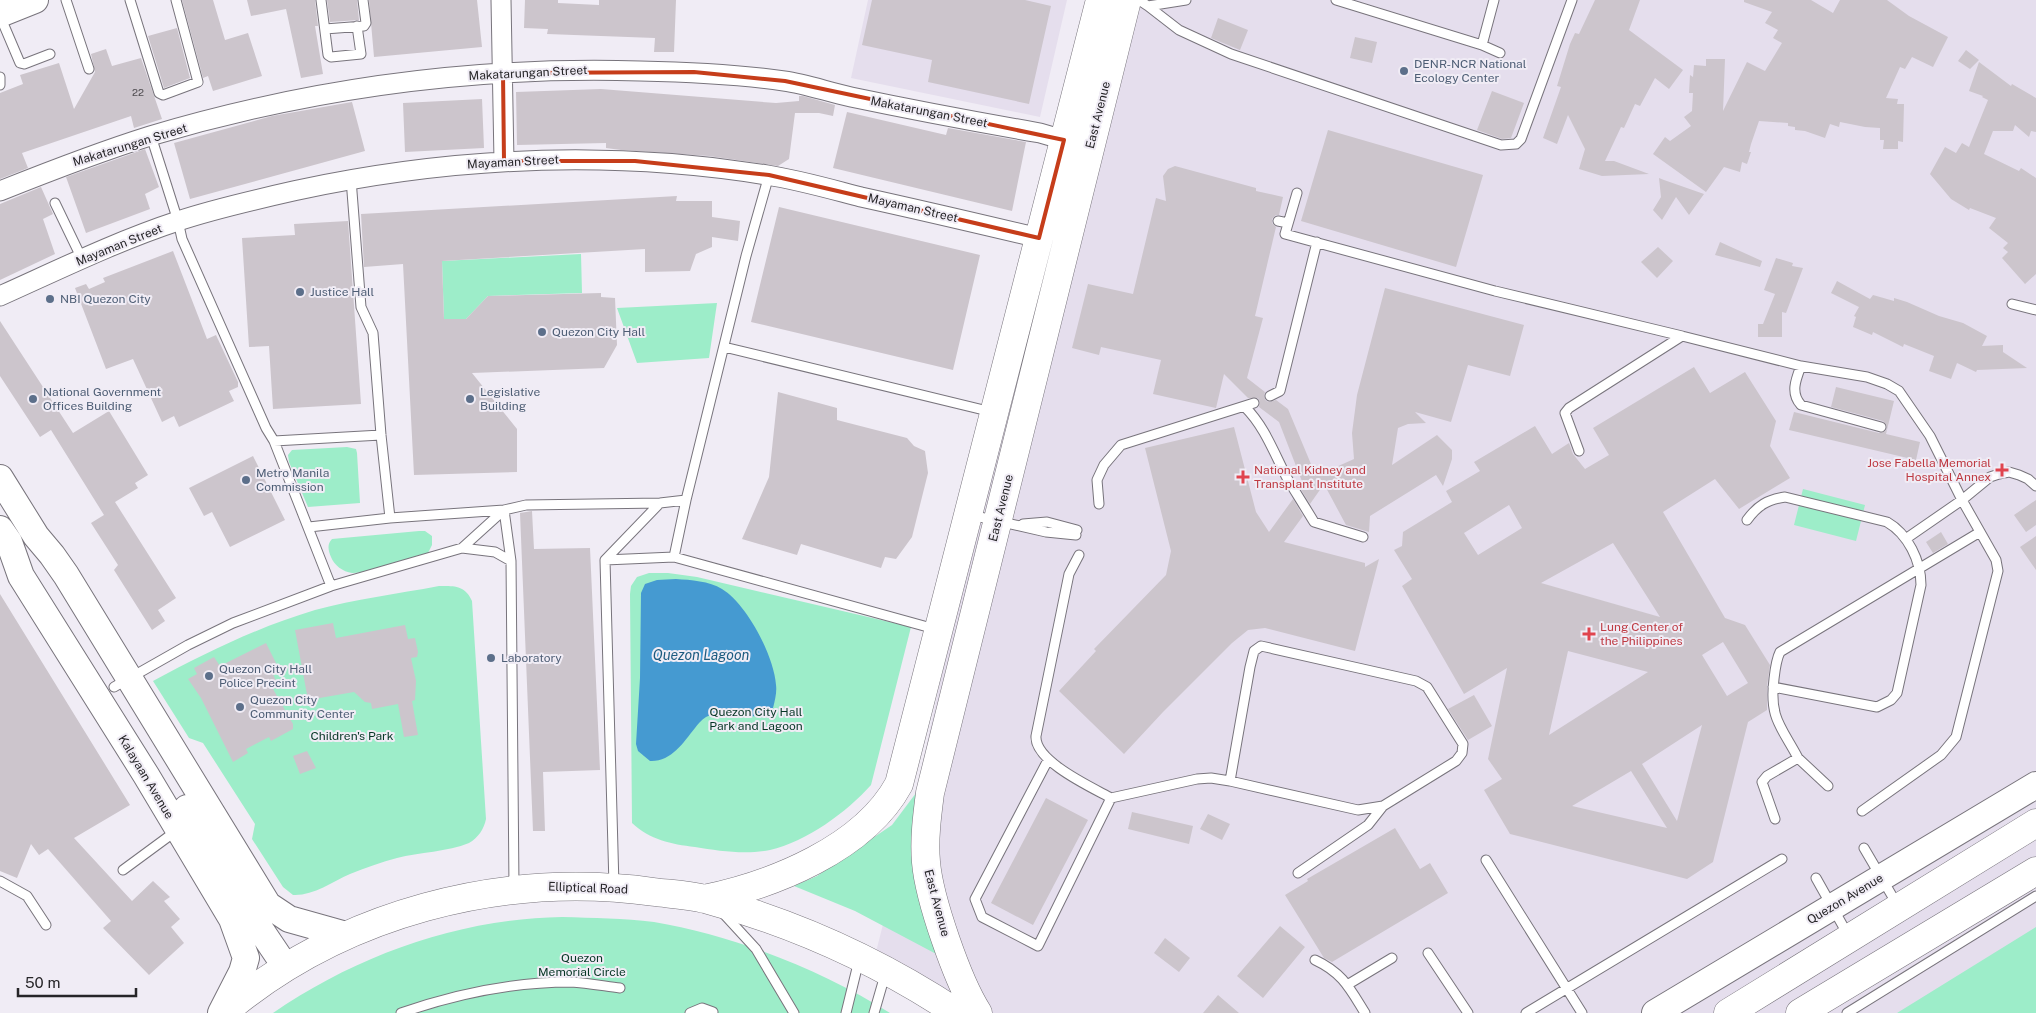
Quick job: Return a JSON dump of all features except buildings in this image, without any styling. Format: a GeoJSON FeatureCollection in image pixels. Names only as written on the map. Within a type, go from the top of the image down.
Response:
{"type":"FeatureCollection","features":[{"type":"Feature","properties":{"kind":"main road"},"geometry":{"type":"LineString","coordinates":[[0,15],[35,0]]}},
{"type":"Feature","properties":{"kind":"main road"},"geometry":{"type":"LineString","coordinates":[[708,901],[763,883],[802,866],[848,839],[871,821],[885,806],[895,792],[902,776],[1039,238],[1052,136],[1100,0]]}},
{"type":"Feature","properties":{"kind":"main road","name":"East Avenue"},"geometry":{"type":"LineString","coordinates":[[978,1013],[951,951],[934,898],[926,862],[925,832],[932,786],[1006,524],[1137,3]]}},
{"type":"Feature","properties":{"kind":"main road","name":"Kalayaan Avenue"},"geometry":{"type":"LineString","coordinates":[[1,483],[36,536],[52,555],[256,923],[285,966]]}},
{"type":"Feature","properties":{"kind":"main road","name":"Kalayaan Avenue"},"geometry":{"type":"LineString","coordinates":[[36,536],[38,564]]}},
{"type":"Feature","properties":{"kind":"main road","name":"Kalayaan Avenue"},"geometry":{"type":"LineString","coordinates":[[5,538],[38,564],[122,683]]}},
{"type":"Feature","properties":{"kind":"main road","name":"Kalayaan Avenue"},"geometry":{"type":"LineString","coordinates":[[5,538],[21,576],[178,830],[256,923]]}},
{"type":"Feature","properties":{"kind":"main road","name":"Quezon Avenue"},"geometry":{"type":"LineString","coordinates":[[1655,1013],[2036,785]]}},
{"type":"Feature","properties":{"kind":"main road"},"geometry":{"type":"LineString","coordinates":[[1728,1013],[2036,823]]}},
{"type":"Feature","properties":{"kind":"main road"},"geometry":{"type":"LineString","coordinates":[[1800,1013],[2036,871]]}},
{"type":"Feature","properties":{"kind":"main road","name":"Elliptical Road"},"geometry":{"type":"LineString","coordinates":[[222,1013],[285,966],[346,935],[408,912],[440,903],[542,887],[614,887],[708,901],[809,934],[860,957],[957,1013]]}},
{"type":"Feature","properties":{"kind":"main road","name":"Kalayaan Avenue"},"geometry":{"type":"LineString","coordinates":[[256,923],[289,919],[346,935]]}},
{"type":"Feature","properties":{"kind":"main road","name":"Kalayaan Avenue"},"geometry":{"type":"LineString","coordinates":[[222,1013],[242,972],[256,923]]}},
{"type":"Feature","properties":{"kind":"street"},"geometry":{"type":"LineString","coordinates":[[501,0],[504,161]]}},
{"type":"Feature","properties":{"kind":"street","name":"Makatarungan Street"},"geometry":{"type":"LineString","coordinates":[[0,191],[64,165],[151,136],[266,106],[384,85],[503,73],[599,70],[665,72],[785,81],[850,97],[1052,136]]}},
{"type":"Feature","properties":{"kind":"street","name":"Mayaman Street"},"geometry":{"type":"LineString","coordinates":[[0,296],[82,259],[178,221],[263,198],[351,179],[427,168],[504,161],[569,159],[635,161],[769,175],[1039,238]]}},
{"type":"Feature","properties":{"kind":"lane"},"geometry":{"type":"LineString","coordinates":[[66,0],[89,69]]}},
{"type":"Feature","properties":{"kind":"lane"},"geometry":{"type":"LineString","coordinates":[[130,0],[159,93],[162,95],[198,82],[176,0]]}},
{"type":"Feature","properties":{"kind":"lane"},"geometry":{"type":"LineString","coordinates":[[321,0],[328,55],[331,57],[359,55],[361,53],[357,26]]}},
{"type":"Feature","properties":{"kind":"lane"},"geometry":{"type":"LineString","coordinates":[[325,29],[364,26],[366,23],[363,0]]}},
{"type":"Feature","properties":{"kind":"lane"},"geometry":{"type":"LineString","coordinates":[[1137,3],[1186,0]]}},
{"type":"Feature","properties":{"kind":"lane"},"geometry":{"type":"LineString","coordinates":[[1336,0],[1482,45],[1500,53]]}},
{"type":"Feature","properties":{"kind":"lane"},"geometry":{"type":"LineString","coordinates":[[1482,45],[1493,10],[1494,0]]}},
{"type":"Feature","properties":{"kind":"lane"},"geometry":{"type":"LineString","coordinates":[[1137,3],[1179,30],[1231,54],[1501,145],[1508,145],[1516,144],[1520,139],[1572,0]]}},
{"type":"Feature","properties":{"kind":"lane"},"geometry":{"type":"LineString","coordinates":[[0,15],[20,63],[24,64],[50,54]]}},
{"type":"Feature","properties":{"kind":"lane"},"geometry":{"type":"LineString","coordinates":[[0,77],[0,85]]}},
{"type":"Feature","properties":{"kind":"lane"},"geometry":{"type":"LineString","coordinates":[[151,136],[182,239],[266,428],[274,442],[331,586]]}},
{"type":"Feature","properties":{"kind":"lane"},"geometry":{"type":"LineString","coordinates":[[674,557],[686,500],[746,256],[769,175]]}},
{"type":"Feature","properties":{"kind":"lane"},"geometry":{"type":"LineString","coordinates":[[351,179],[361,307],[373,333],[390,518]]}},
{"type":"Feature","properties":{"kind":"lane"},"geometry":{"type":"LineString","coordinates":[[1297,193],[1285,234],[1495,291],[1801,366],[1867,378],[1899,390],[1930,436],[1962,500],[1996,560],[1998,571],[1956,737],[1941,755],[1862,811]]}},
{"type":"Feature","properties":{"kind":"lane"},"geometry":{"type":"LineString","coordinates":[[55,203],[82,259]]}},
{"type":"Feature","properties":{"kind":"lane"},"geometry":{"type":"LineString","coordinates":[[1278,221],[1288,224]]}},
{"type":"Feature","properties":{"kind":"lane"},"geometry":{"type":"LineString","coordinates":[[1270,396],[1280,391],[1317,242]]}},
{"type":"Feature","properties":{"kind":"lane"},"geometry":{"type":"LineString","coordinates":[[2012,304],[2036,310]]}},
{"type":"Feature","properties":{"kind":"lane"},"geometry":{"type":"LineString","coordinates":[[1579,451],[1565,413],[1569,408],[1682,336]]}},
{"type":"Feature","properties":{"kind":"lane"},"geometry":{"type":"LineString","coordinates":[[724,347],[994,413]]}},
{"type":"Feature","properties":{"kind":"lane"},"geometry":{"type":"LineString","coordinates":[[1801,366],[1795,383],[1794,393],[1796,400],[1801,405],[1881,427]]}},
{"type":"Feature","properties":{"kind":"lane"},"geometry":{"type":"LineString","coordinates":[[1100,504],[1097,480],[1104,465],[1121,445],[1254,403]]}},
{"type":"Feature","properties":{"kind":"lane"},"geometry":{"type":"LineString","coordinates":[[1245,407],[1255,417],[1266,435],[1287,477],[1314,522],[1363,537]]}},
{"type":"Feature","properties":{"kind":"lane"},"geometry":{"type":"LineString","coordinates":[[274,442],[381,435]]}},
{"type":"Feature","properties":{"kind":"lane"},"geometry":{"type":"LineString","coordinates":[[1907,538],[1962,500],[1990,477],[2009,472],[2028,479],[2036,486]]}},
{"type":"Feature","properties":{"kind":"lane"},"geometry":{"type":"LineString","coordinates":[[1747,520],[1759,505],[1785,497],[1887,522],[1897,527],[1907,538],[1918,568],[1921,585],[1897,693],[1891,700],[1877,707],[1773,687]]}},
{"type":"Feature","properties":{"kind":"lane"},"geometry":{"type":"LineString","coordinates":[[308,527],[390,518],[504,510],[526,506],[660,503],[686,500]]}},
{"type":"Feature","properties":{"kind":"lane"},"geometry":{"type":"LineString","coordinates":[[614,887],[605,560],[660,503]]}},
{"type":"Feature","properties":{"kind":"lane"},"geometry":{"type":"LineString","coordinates":[[462,548],[504,510]]}},
{"type":"Feature","properties":{"kind":"lane"},"geometry":{"type":"LineString","coordinates":[[504,510],[511,561],[514,890]]}},
{"type":"Feature","properties":{"kind":"lane"},"geometry":{"type":"LineString","coordinates":[[969,515],[1046,532],[1077,532]]}},
{"type":"Feature","properties":{"kind":"lane"},"geometry":{"type":"LineString","coordinates":[[1828,786],[1798,758],[1774,714],[1773,687],[1777,658],[1780,652],[1980,532]]}},
{"type":"Feature","properties":{"kind":"lane"},"geometry":{"type":"LineString","coordinates":[[122,683],[188,645],[233,623],[331,586],[462,548],[494,552],[511,561]]}},
{"type":"Feature","properties":{"kind":"lane"},"geometry":{"type":"LineString","coordinates":[[1079,555],[1069,574],[1036,736],[1038,748],[1048,760],[1111,798],[1197,779],[1211,778],[1358,810],[1383,806]]}},
{"type":"Feature","properties":{"kind":"lane"},"geometry":{"type":"LineString","coordinates":[[605,560],[674,557],[939,630]]}},
{"type":"Feature","properties":{"kind":"lane"},"geometry":{"type":"LineString","coordinates":[[1230,781],[1254,651],[1261,646],[1416,681],[1427,687],[1463,744],[1462,753],[1456,761],[1383,806],[1368,825],[1298,873]]}},
{"type":"Feature","properties":{"kind":"lane"},"geometry":{"type":"LineString","coordinates":[[1775,819],[1762,782],[1767,776],[1798,758]]}},
{"type":"Feature","properties":{"kind":"lane"},"geometry":{"type":"LineString","coordinates":[[1048,760],[975,899],[982,917],[1038,946],[1111,798]]}},
{"type":"Feature","properties":{"kind":"lane"},"geometry":{"type":"LineString","coordinates":[[124,870],[178,830]]}},
{"type":"Feature","properties":{"kind":"lane"},"geometry":{"type":"LineString","coordinates":[[1864,848],[1880,878],[1899,907]]}},
{"type":"Feature","properties":{"kind":"lane"},"geometry":{"type":"LineString","coordinates":[[1526,1013],[1782,859]]}},
{"type":"Feature","properties":{"kind":"lane"},"geometry":{"type":"LineString","coordinates":[[1486,860],[1582,1013]]}},
{"type":"Feature","properties":{"kind":"lane"},"geometry":{"type":"LineString","coordinates":[[1816,878],[1849,938]]}},
{"type":"Feature","properties":{"kind":"lane"},"geometry":{"type":"LineString","coordinates":[[0,881],[27,896],[46,925]]}},
{"type":"Feature","properties":{"kind":"lane"},"geometry":{"type":"LineString","coordinates":[[1847,1013],[2036,896]]}},
{"type":"Feature","properties":{"kind":"lane"},"geometry":{"type":"LineString","coordinates":[[708,901],[756,949],[794,1013]]}},
{"type":"Feature","properties":{"kind":"lane"},"geometry":{"type":"LineString","coordinates":[[1428,953],[1468,1013]]}},
{"type":"Feature","properties":{"kind":"lane"},"geometry":{"type":"LineString","coordinates":[[846,1013],[860,957]]}},
{"type":"Feature","properties":{"kind":"lane"},"geometry":{"type":"LineString","coordinates":[[1348,985],[1392,958]]}},
{"type":"Feature","properties":{"kind":"lane"},"geometry":{"type":"LineString","coordinates":[[1316,960],[1330,967],[1348,985],[1365,1013]]}},
{"type":"Feature","properties":{"kind":"lane"},"geometry":{"type":"LineString","coordinates":[[874,1013],[886,971]]}},
{"type":"Feature","properties":{"kind":"lane"},"geometry":{"type":"LineString","coordinates":[[401,1013],[429,1003],[478,992],[528,984],[570,982],[620,988]]}},
{"type":"Feature","properties":{"kind":"lane"},"geometry":{"type":"LineString","coordinates":[[690,1013],[702,1008],[714,1012]]}},
{"type":"Feature","properties":{"kind":"highlighted area"},"geometry":{"type":"Polygon","coordinates":[[[694,72],[785,81],[1064,140],[1039,238],[769,175],[635,161],[504,161],[503,73],[694,72]]]}},
{"type":"Feature","properties":{"kind":"shaded area"},"geometry":{"type":"Polygon","coordinates":[[[868,0],[1067,0],[1040,117],[851,78],[868,0]]]}},
{"type":"Feature","properties":{"kind":"shaded area"},"geometry":{"type":"Polygon","coordinates":[[[1105,0],[2036,0],[2036,1013],[957,1013],[873,964],[916,793],[945,660],[1105,0]]]}},
{"type":"Feature","properties":{"kind":"green space"},"geometry":{"type":"Polygon","coordinates":[[[581,254],[582,293],[488,296],[466,319],[444,319],[442,261],[581,254]]]}},
{"type":"Feature","properties":{"kind":"green space"},"geometry":{"type":"Polygon","coordinates":[[[717,303],[709,358],[637,363],[617,308],[717,303]]]}},
{"type":"Feature","properties":{"kind":"green space"},"geometry":{"type":"Polygon","coordinates":[[[347,447],[356,449],[357,453],[360,503],[308,507],[289,462],[288,455],[292,450],[347,447]]]}},
{"type":"Feature","properties":{"kind":"green space"},"geometry":{"type":"Polygon","coordinates":[[[1803,489],[1865,505],[1856,541],[1794,525],[1803,489]]]}},
{"type":"Feature","properties":{"kind":"green space"},"geometry":{"type":"Polygon","coordinates":[[[425,531],[432,536],[432,545],[428,553],[367,571],[352,573],[342,570],[334,563],[329,552],[329,545],[332,539],[425,531]]]}},
{"type":"Feature","properties":{"kind":"green space","name":"Quezon City Hall Park and Lagoon"},"geometry":{"type":"Polygon","coordinates":[[[649,573],[668,573],[697,577],[911,627],[871,785],[825,825],[784,846],[770,850],[742,852],[669,843],[646,834],[632,823],[630,594],[631,586],[637,577],[649,573]]]}},
{"type":"Feature","properties":{"kind":"green space","name":"Children's Park"},"geometry":{"type":"Polygon","coordinates":[[[439,586],[462,589],[472,601],[486,819],[484,826],[475,839],[461,846],[391,860],[350,874],[315,891],[293,895],[283,887],[252,839],[255,824],[203,743],[189,738],[153,681],[232,641],[273,624],[315,610],[439,586]]]}},
{"type":"Feature","properties":{"kind":"green space"},"geometry":{"type":"Polygon","coordinates":[[[916,793],[916,852],[940,956],[855,911],[794,886],[817,876],[892,825],[916,793]]]}},
{"type":"Feature","properties":{"kind":"green space","name":"Quezon Memorial Circle"},"geometry":{"type":"Polygon","coordinates":[[[562,917],[654,922],[715,936],[776,956],[836,982],[890,1013],[273,1013],[339,974],[410,944],[447,933],[485,925],[523,919],[562,917]]]}},
{"type":"Feature","properties":{"kind":"green space"},"geometry":{"type":"Polygon","coordinates":[[[2036,927],[2036,1013],[1897,1013],[2036,927]]]}},
{"type":"Feature","properties":{"kind":"water","name":"Quezon Lagoon"},"geometry":{"type":"Polygon","coordinates":[[[657,580],[700,581],[717,586],[741,606],[750,618],[765,646],[774,673],[776,696],[773,708],[763,714],[745,717],[714,714],[706,717],[670,755],[650,761],[638,751],[636,744],[640,678],[641,593],[645,584],[657,580]]]}},
{"type":"Feature","properties":{"kind":"place","name":"DENR-NCR National Ecology Center"},"geometry":{"type":"Point","coordinates":[1404,71]}},
{"type":"Feature","properties":{"kind":"place","name":"Justice Hall"},"geometry":{"type":"Point","coordinates":[300,292]}},
{"type":"Feature","properties":{"kind":"place","name":"NBI Quezon City"},"geometry":{"type":"Point","coordinates":[50,299]}},
{"type":"Feature","properties":{"kind":"place","name":"Quezon City Hall"},"geometry":{"type":"Point","coordinates":[542,332]}},
{"type":"Feature","properties":{"kind":"place","name":"National Government Offices Building"},"geometry":{"type":"Point","coordinates":[33,399]}},
{"type":"Feature","properties":{"kind":"place","name":"Legislative Building"},"geometry":{"type":"Point","coordinates":[470,399]}},
{"type":"Feature","properties":{"kind":"place","name":"Jose Fabella Memorial Hospital Annex"},"geometry":{"type":"Point","coordinates":[2002,470]}},
{"type":"Feature","properties":{"kind":"place","name":"National Kidney and Transplant Institute"},"geometry":{"type":"Point","coordinates":[1243,477]}},
{"type":"Feature","properties":{"kind":"place","name":"Metro Manila Commission"},"geometry":{"type":"Point","coordinates":[246,480]}},
{"type":"Feature","properties":{"kind":"place","name":"Lung Center of the Philippines"},"geometry":{"type":"Point","coordinates":[1589,634]}},
{"type":"Feature","properties":{"kind":"place","name":"Laboratory"},"geometry":{"type":"Point","coordinates":[491,658]}},
{"type":"Feature","properties":{"kind":"place","name":"Quezon City Hall Police Precint"},"geometry":{"type":"Point","coordinates":[209,676]}},
{"type":"Feature","properties":{"kind":"place","name":"Quezon City Community Center"},"geometry":{"type":"Point","coordinates":[240,707]}}]}
